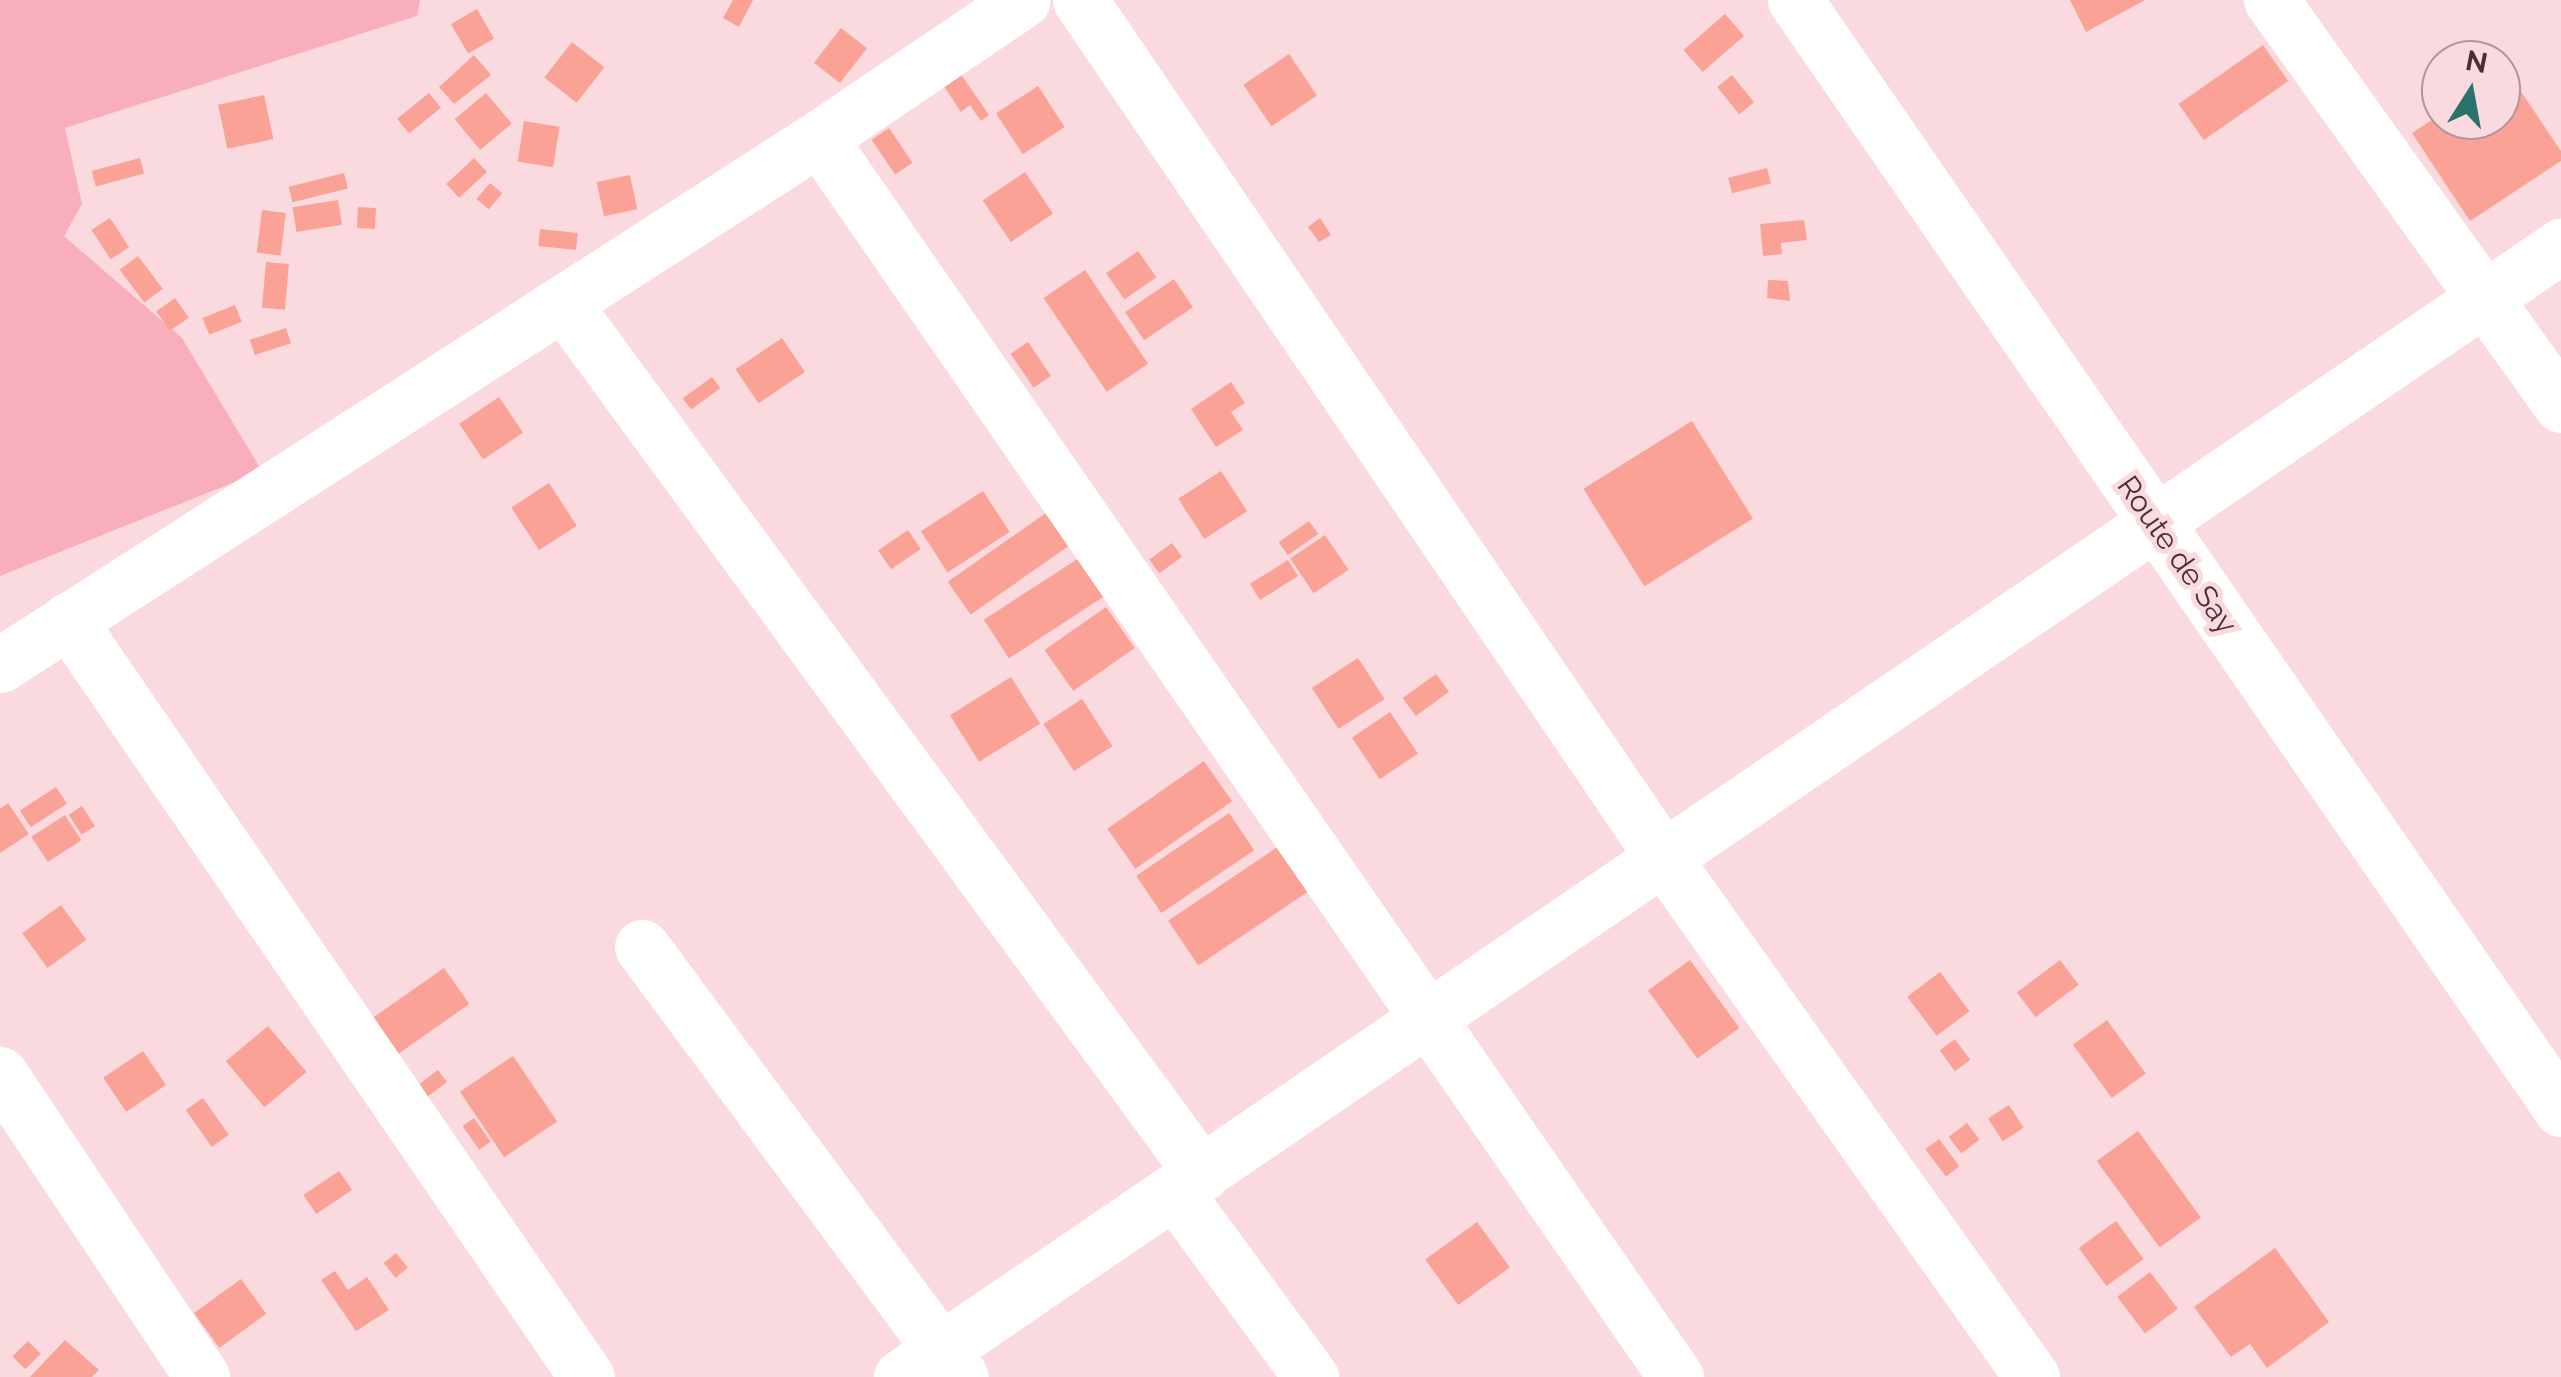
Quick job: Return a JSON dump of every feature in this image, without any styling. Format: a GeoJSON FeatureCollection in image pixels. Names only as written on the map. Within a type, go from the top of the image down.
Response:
{"type":"FeatureCollection","features":[{"type":"Feature","properties":{"kind":"street"},"geometry":{"type":"LineString","coordinates":[[0,665],[818,138],[1023,0]]}},
{"type":"Feature","properties":{"kind":"street"},"geometry":{"type":"LineString","coordinates":[[1080,0],[1666,860],[2032,1377]]}},
{"type":"Feature","properties":{"kind":"street","name":"Route de Say"},"geometry":{"type":"LineString","coordinates":[[1795,0],[2561,1109]]}},
{"type":"Feature","properties":{"kind":"street"},"geometry":{"type":"LineString","coordinates":[[2271,0],[2561,405]]}},
{"type":"Feature","properties":{"kind":"street"},"geometry":{"type":"LineString","coordinates":[[818,138],[1676,1377]]}},
{"type":"Feature","properties":{"kind":"street"},"geometry":{"type":"LineString","coordinates":[[642,947],[934,1368],[1189,1183],[2561,246]]}},
{"type":"Feature","properties":{"kind":"street"},"geometry":{"type":"LineString","coordinates":[[563,303],[1189,1183],[1311,1377]]}},
{"type":"Feature","properties":{"kind":"street"},"geometry":{"type":"LineString","coordinates":[[68,620],[586,1377]]}},
{"type":"Feature","properties":{"kind":"street"},"geometry":{"type":"LineString","coordinates":[[0,1074],[202,1377]]}},
{"type":"Feature","properties":{"kind":"shaded area"},"geometry":{"type":"Polygon","coordinates":[[[0,0],[420,0],[417,16],[65,128],[82,204],[64,236],[182,338],[262,471],[0,576],[0,0]]]}},
{"type":"Feature","properties":{"kind":"building"},"geometry":{"type":"Polygon","coordinates":[[[733,0],[753,0],[739,27],[723,18],[733,0]]]}},
{"type":"Feature","properties":{"kind":"building"},"geometry":{"type":"Polygon","coordinates":[[[2070,0],[2145,0],[2086,32],[2070,0]]]}},
{"type":"Feature","properties":{"kind":"building"},"geometry":{"type":"Polygon","coordinates":[[[477,9],[494,38],[468,53],[451,24],[477,9]]]}},
{"type":"Feature","properties":{"kind":"building"},"geometry":{"type":"Polygon","coordinates":[[[1725,14],[1744,36],[1703,72],[1683,50],[1725,14]]]}},
{"type":"Feature","properties":{"kind":"building"},"geometry":{"type":"Polygon","coordinates":[[[841,28],[867,48],[840,83],[814,63],[841,28]]]}},
{"type":"Feature","properties":{"kind":"building"},"geometry":{"type":"Polygon","coordinates":[[[572,42],[604,67],[577,103],[544,77],[572,42]]]}},
{"type":"Feature","properties":{"kind":"building"},"geometry":{"type":"Polygon","coordinates":[[[2263,45],[2288,81],[2204,140],[2179,104],[2263,45]]]}},
{"type":"Feature","properties":{"kind":"building"},"geometry":{"type":"Polygon","coordinates":[[[1289,54],[1317,95],[1271,126],[1243,85],[1289,54]]]}},
{"type":"Feature","properties":{"kind":"building"},"geometry":{"type":"Polygon","coordinates":[[[474,55],[491,75],[454,104],[439,87],[474,55]]]}},
{"type":"Feature","properties":{"kind":"building"},"geometry":{"type":"Polygon","coordinates":[[[960,73],[989,115],[981,121],[970,105],[961,112],[943,85],[960,73]]]}},
{"type":"Feature","properties":{"kind":"building"},"geometry":{"type":"Polygon","coordinates":[[[1732,75],[1754,102],[1739,114],[1717,87],[1732,75]]]}},
{"type":"Feature","properties":{"kind":"building"},"geometry":{"type":"Polygon","coordinates":[[[1038,86],[1065,127],[1023,154],[996,113],[1038,86]]]}},
{"type":"Feature","properties":{"kind":"building"},"geometry":{"type":"Polygon","coordinates":[[[2521,92],[2561,151],[2561,161],[2470,221],[2412,133],[2421,127],[2421,140],[2521,140],[2521,92]]]}},
{"type":"Feature","properties":{"kind":"building"},"geometry":{"type":"Polygon","coordinates":[[[429,93],[441,108],[409,134],[397,119],[429,93]]]}},
{"type":"Feature","properties":{"kind":"building"},"geometry":{"type":"Polygon","coordinates":[[[486,93],[512,124],[480,150],[455,119],[486,93]]]}},
{"type":"Feature","properties":{"kind":"building"},"geometry":{"type":"Polygon","coordinates":[[[264,95],[273,139],[227,149],[218,105],[264,95]]]}},
{"type":"Feature","properties":{"kind":"building"},"geometry":{"type":"Polygon","coordinates":[[[524,121],[560,127],[553,167],[518,161],[524,121]]]}},
{"type":"Feature","properties":{"kind":"building"},"geometry":{"type":"Polygon","coordinates":[[[889,128],[912,163],[895,175],[872,140],[889,128]]]}},
{"type":"Feature","properties":{"kind":"building"},"geometry":{"type":"Polygon","coordinates":[[[140,158],[144,173],[96,186],[92,171],[140,158]]]}},
{"type":"Feature","properties":{"kind":"building"},"geometry":{"type":"Polygon","coordinates":[[[474,158],[487,172],[459,198],[446,184],[474,158]]]}},
{"type":"Feature","properties":{"kind":"building"},"geometry":{"type":"Polygon","coordinates":[[[1767,168],[1771,184],[1732,193],[1728,178],[1767,168]]]}},
{"type":"Feature","properties":{"kind":"building"},"geometry":{"type":"Polygon","coordinates":[[[1025,172],[1053,213],[1011,242],[983,201],[1025,172]]]}},
{"type":"Feature","properties":{"kind":"building"},"geometry":{"type":"Polygon","coordinates":[[[344,173],[348,189],[293,202],[289,187],[344,173]]]}},
{"type":"Feature","properties":{"kind":"building"},"geometry":{"type":"Polygon","coordinates":[[[630,175],[637,209],[604,216],[597,182],[630,175]]]}},
{"type":"Feature","properties":{"kind":"building"},"geometry":{"type":"Polygon","coordinates":[[[490,183],[502,193],[489,209],[477,199],[490,183]]]}},
{"type":"Feature","properties":{"kind":"building"},"geometry":{"type":"Polygon","coordinates":[[[338,200],[342,225],[296,232],[293,207],[338,200]]]}},
{"type":"Feature","properties":{"kind":"building"},"geometry":{"type":"Polygon","coordinates":[[[358,207],[376,208],[375,229],[357,228],[358,207]]]}},
{"type":"Feature","properties":{"kind":"building"},"geometry":{"type":"Polygon","coordinates":[[[262,210],[286,213],[281,256],[257,253],[262,210]]]}},
{"type":"Feature","properties":{"kind":"building"},"geometry":{"type":"Polygon","coordinates":[[[110,218],[129,247],[111,259],[92,230],[110,218]]]}},
{"type":"Feature","properties":{"kind":"building"},"geometry":{"type":"Polygon","coordinates":[[[1320,218],[1331,235],[1319,242],[1308,227],[1320,218]]]}},
{"type":"Feature","properties":{"kind":"building"},"geometry":{"type":"Polygon","coordinates":[[[1804,220],[1807,240],[1781,243],[1782,254],[1763,256],[1760,224],[1804,220]]]}},
{"type":"Feature","properties":{"kind":"building"},"geometry":{"type":"Polygon","coordinates":[[[540,229],[578,233],[576,250],[538,246],[540,229]]]}},
{"type":"Feature","properties":{"kind":"building"},"geometry":{"type":"Polygon","coordinates":[[[1138,251],[1156,277],[1124,300],[1106,273],[1138,251]]]}},
{"type":"Feature","properties":{"kind":"building"},"geometry":{"type":"Polygon","coordinates":[[[138,256],[163,289],[144,303],[120,270],[138,256]]]}},
{"type":"Feature","properties":{"kind":"building"},"geometry":{"type":"Polygon","coordinates":[[[266,262],[289,264],[285,310],[262,308],[266,262]]]}},
{"type":"Feature","properties":{"kind":"building"},"geometry":{"type":"Polygon","coordinates":[[[1085,270],[1148,364],[1107,392],[1044,298],[1085,270]]]}},
{"type":"Feature","properties":{"kind":"building"},"geometry":{"type":"Polygon","coordinates":[[[1174,279],[1193,307],[1144,340],[1125,312],[1174,279]]]}},
{"type":"Feature","properties":{"kind":"building"},"geometry":{"type":"Polygon","coordinates":[[[1768,280],[1788,281],[1790,301],[1767,298],[1768,280]]]}},
{"type":"Feature","properties":{"kind":"building"},"geometry":{"type":"Polygon","coordinates":[[[175,298],[189,318],[170,331],[156,311],[175,298]]]}},
{"type":"Feature","properties":{"kind":"building"},"geometry":{"type":"Polygon","coordinates":[[[235,305],[242,322],[209,335],[203,318],[235,305]]]}},
{"type":"Feature","properties":{"kind":"building"},"geometry":{"type":"Polygon","coordinates":[[[286,328],[291,343],[255,355],[250,340],[286,328]]]}},
{"type":"Feature","properties":{"kind":"building"},"geometry":{"type":"Polygon","coordinates":[[[782,338],[805,372],[759,403],[736,369],[782,338]]]}},
{"type":"Feature","properties":{"kind":"building"},"geometry":{"type":"Polygon","coordinates":[[[1028,342],[1051,376],[1034,388],[1011,354],[1028,342]]]}},
{"type":"Feature","properties":{"kind":"building"},"geometry":{"type":"Polygon","coordinates":[[[712,377],[720,388],[691,409],[683,398],[712,377]]]}},
{"type":"Feature","properties":{"kind":"building"},"geometry":{"type":"Polygon","coordinates":[[[1231,382],[1245,403],[1231,412],[1243,430],[1216,447],[1191,409],[1231,382]]]}},
{"type":"Feature","properties":{"kind":"building"},"geometry":{"type":"Polygon","coordinates":[[[499,397],[523,433],[483,459],[459,424],[499,397]]]}},
{"type":"Feature","properties":{"kind":"building"},"geometry":{"type":"Polygon","coordinates":[[[1692,421],[1753,519],[1644,586],[1583,489],[1692,421]]]}},
{"type":"Feature","properties":{"kind":"building"},"geometry":{"type":"Polygon","coordinates":[[[1221,471],[1247,511],[1204,539],[1178,499],[1221,471]]]}},
{"type":"Feature","properties":{"kind":"building"},"geometry":{"type":"Polygon","coordinates":[[[549,483],[577,526],[539,550],[511,508],[549,483]]]}},
{"type":"Feature","properties":{"kind":"building"},"geometry":{"type":"Polygon","coordinates":[[[983,491],[1010,532],[948,572],[921,531],[983,491]]]}},
{"type":"Feature","properties":{"kind":"building"},"geometry":{"type":"Polygon","coordinates":[[[1046,513],[1069,546],[971,615],[948,582],[1046,513]]]}},
{"type":"Feature","properties":{"kind":"building"},"geometry":{"type":"Polygon","coordinates":[[[1309,521],[1318,534],[1288,555],[1279,542],[1309,521]]]}},
{"type":"Feature","properties":{"kind":"building"},"geometry":{"type":"Polygon","coordinates":[[[908,530],[921,549],[891,569],[878,550],[908,530]]]}},
{"type":"Feature","properties":{"kind":"building"},"geometry":{"type":"Polygon","coordinates":[[[1325,535],[1348,570],[1314,593],[1290,558],[1325,535]]]}},
{"type":"Feature","properties":{"kind":"building"},"geometry":{"type":"Polygon","coordinates":[[[1172,543],[1182,557],[1159,573],[1149,559],[1172,543]]]}},
{"type":"Feature","properties":{"kind":"building"},"geometry":{"type":"Polygon","coordinates":[[[1082,556],[1107,595],[1009,658],[984,620],[1082,556]]]}},
{"type":"Feature","properties":{"kind":"building"},"geometry":{"type":"Polygon","coordinates":[[[1288,560],[1298,576],[1260,600],[1250,584],[1288,560]]]}},
{"type":"Feature","properties":{"kind":"building"},"geometry":{"type":"Polygon","coordinates":[[[1106,607],[1135,648],[1073,691],[1045,650],[1106,607]]]}},
{"type":"Feature","properties":{"kind":"building"},"geometry":{"type":"Polygon","coordinates":[[[1358,658],[1385,699],[1339,729],[1312,688],[1358,658]]]}},
{"type":"Feature","properties":{"kind":"building"},"geometry":{"type":"Polygon","coordinates":[[[1436,674],[1449,692],[1416,716],[1403,698],[1436,674]]]}},
{"type":"Feature","properties":{"kind":"building"},"geometry":{"type":"Polygon","coordinates":[[[1011,677],[1040,724],[979,762],[950,715],[1011,677]]]}},
{"type":"Feature","properties":{"kind":"building"},"geometry":{"type":"Polygon","coordinates":[[[1082,699],[1112,746],[1074,771],[1043,724],[1082,699]]]}},
{"type":"Feature","properties":{"kind":"building"},"geometry":{"type":"Polygon","coordinates":[[[1390,712],[1418,753],[1380,779],[1352,738],[1390,712]]]}},
{"type":"Feature","properties":{"kind":"building"},"geometry":{"type":"Polygon","coordinates":[[[1204,761],[1232,801],[1135,869],[1107,829],[1204,761]]]}},
{"type":"Feature","properties":{"kind":"building"},"geometry":{"type":"Polygon","coordinates":[[[56,787],[67,804],[31,827],[20,810],[56,787]]]}},
{"type":"Feature","properties":{"kind":"building"},"geometry":{"type":"Polygon","coordinates":[[[8,803],[29,834],[0,853],[0,809],[8,803]]]}},
{"type":"Feature","properties":{"kind":"building"},"geometry":{"type":"Polygon","coordinates":[[[82,806],[95,826],[82,835],[69,815],[82,806]]]}},
{"type":"Feature","properties":{"kind":"building"},"geometry":{"type":"Polygon","coordinates":[[[1229,813],[1254,850],[1161,913],[1136,876],[1229,813]]]}},
{"type":"Feature","properties":{"kind":"building"},"geometry":{"type":"Polygon","coordinates":[[[65,815],[81,840],[48,862],[31,837],[65,815]]]}},
{"type":"Feature","properties":{"kind":"building"},"geometry":{"type":"Polygon","coordinates":[[[1285,842],[1315,887],[1198,966],[1168,921],[1285,842]]]}},
{"type":"Feature","properties":{"kind":"building"},"geometry":{"type":"Polygon","coordinates":[[[61,905],[86,940],[47,968],[22,933],[61,905]]]}},
{"type":"Feature","properties":{"kind":"building"},"geometry":{"type":"Polygon","coordinates":[[[1690,960],[1739,1028],[1697,1059],[1648,991],[1690,960]]]}},
{"type":"Feature","properties":{"kind":"building"},"geometry":{"type":"Polygon","coordinates":[[[2060,960],[2079,985],[2036,1017],[2017,992],[2060,960]]]}},
{"type":"Feature","properties":{"kind":"building"},"geometry":{"type":"Polygon","coordinates":[[[444,968],[469,1004],[396,1056],[370,1020],[444,968]]]}},
{"type":"Feature","properties":{"kind":"building"},"geometry":{"type":"Polygon","coordinates":[[[1940,972],[1969,1011],[1937,1036],[1907,997],[1940,972]]]}},
{"type":"Feature","properties":{"kind":"building"},"geometry":{"type":"Polygon","coordinates":[[[2107,1020],[2146,1073],[2112,1098],[2073,1045],[2107,1020]]]}},
{"type":"Feature","properties":{"kind":"building"},"geometry":{"type":"Polygon","coordinates":[[[268,1026],[307,1072],[264,1107],[226,1061],[268,1026]]]}},
{"type":"Feature","properties":{"kind":"building"},"geometry":{"type":"Polygon","coordinates":[[[1955,1039],[1970,1060],[1955,1071],[1940,1050],[1955,1039]]]}},
{"type":"Feature","properties":{"kind":"building"},"geometry":{"type":"Polygon","coordinates":[[[143,1051],[166,1085],[126,1112],[103,1078],[143,1051]]]}},
{"type":"Feature","properties":{"kind":"building"},"geometry":{"type":"Polygon","coordinates":[[[513,1056],[557,1121],[504,1157],[460,1092],[513,1056]]]}},
{"type":"Feature","properties":{"kind":"building"},"geometry":{"type":"Polygon","coordinates":[[[438,1070],[447,1082],[417,1105],[408,1093],[438,1070]]]}},
{"type":"Feature","properties":{"kind":"building"},"geometry":{"type":"Polygon","coordinates":[[[203,1098],[229,1135],[212,1147],[186,1110],[203,1098]]]}},
{"type":"Feature","properties":{"kind":"building"},"geometry":{"type":"Polygon","coordinates":[[[2009,1105],[2024,1128],[2003,1141],[1988,1119],[2009,1105]]]}},
{"type":"Feature","properties":{"kind":"building"},"geometry":{"type":"Polygon","coordinates":[[[474,1118],[491,1142],[479,1150],[463,1126],[474,1118]]]}},
{"type":"Feature","properties":{"kind":"building"},"geometry":{"type":"Polygon","coordinates":[[[1967,1123],[1980,1140],[1961,1154],[1949,1137],[1967,1123]]]}},
{"type":"Feature","properties":{"kind":"building"},"geometry":{"type":"Polygon","coordinates":[[[2138,1131],[2201,1218],[2160,1248],[2097,1161],[2138,1131]]]}},
{"type":"Feature","properties":{"kind":"building"},"geometry":{"type":"Polygon","coordinates":[[[1939,1139],[1959,1166],[1946,1176],[1925,1149],[1939,1139]]]}},
{"type":"Feature","properties":{"kind":"building"},"geometry":{"type":"Polygon","coordinates":[[[339,1171],[352,1190],[316,1214],[303,1195],[339,1171]]]}},
{"type":"Feature","properties":{"kind":"building"},"geometry":{"type":"Polygon","coordinates":[[[2116,1221],[2144,1259],[2106,1286],[2079,1248],[2116,1221]]]}},
{"type":"Feature","properties":{"kind":"building"},"geometry":{"type":"Polygon","coordinates":[[[1477,1222],[1510,1267],[1458,1305],[1425,1260],[1477,1222]]]}},
{"type":"Feature","properties":{"kind":"building"},"geometry":{"type":"Polygon","coordinates":[[[2275,1248],[2329,1322],[2267,1368],[2250,1344],[2231,1357],[2194,1307],[2275,1248]]]}},
{"type":"Feature","properties":{"kind":"building"},"geometry":{"type":"Polygon","coordinates":[[[396,1253],[408,1268],[396,1278],[384,1263],[396,1253]]]}},
{"type":"Feature","properties":{"kind":"building"},"geometry":{"type":"Polygon","coordinates":[[[335,1271],[348,1290],[367,1277],[389,1310],[356,1331],[321,1280],[335,1271]]]}},
{"type":"Feature","properties":{"kind":"building"},"geometry":{"type":"Polygon","coordinates":[[[2150,1272],[2178,1309],[2145,1333],[2117,1297],[2150,1272]]]}},
{"type":"Feature","properties":{"kind":"building"},"geometry":{"type":"Polygon","coordinates":[[[241,1279],[266,1314],[219,1348],[194,1313],[241,1279]]]}},
{"type":"Feature","properties":{"kind":"building"},"geometry":{"type":"Polygon","coordinates":[[[65,1340],[99,1370],[92,1377],[30,1377],[65,1340]]]}},
{"type":"Feature","properties":{"kind":"building"},"geometry":{"type":"Polygon","coordinates":[[[28,1341],[41,1354],[25,1369],[12,1357],[28,1341]]]}}]}
